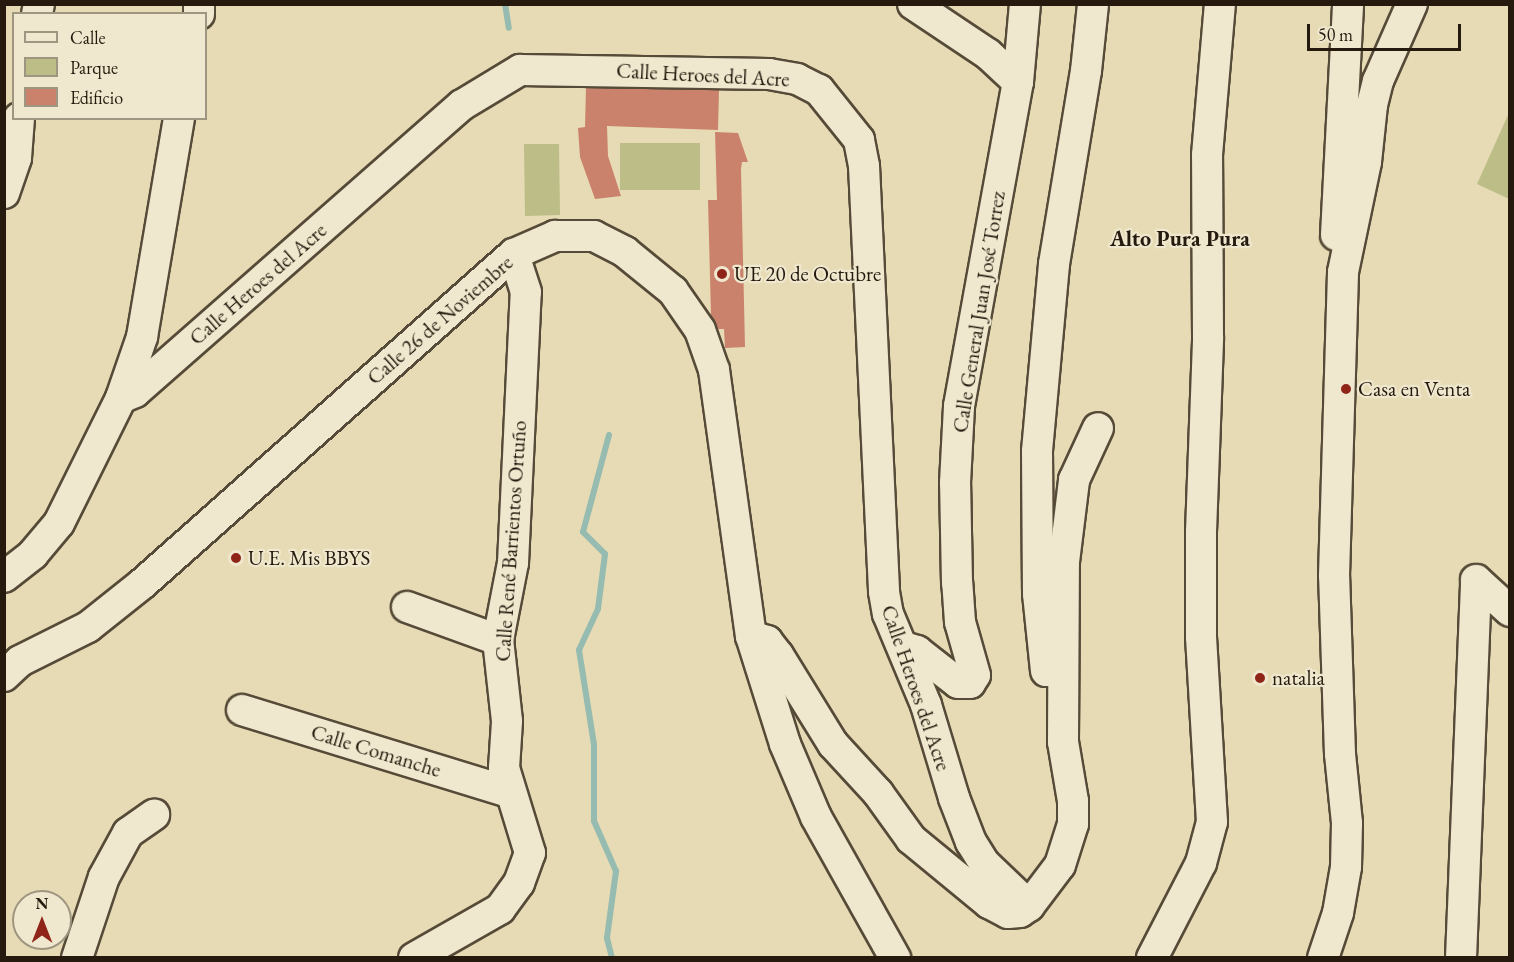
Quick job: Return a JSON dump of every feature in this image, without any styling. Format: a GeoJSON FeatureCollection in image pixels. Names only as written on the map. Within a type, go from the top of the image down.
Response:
{"type":"FeatureCollection","features":[{"type":"Feature","properties":{"kind":"street"},"geometry":{"type":"LineString","coordinates":[[913,4],[988,54],[1018,82]]}},
{"type":"Feature","properties":{"kind":"street","name":"Calle General Juan José Torrez"},"geometry":{"type":"LineString","coordinates":[[904,647],[917,651],[958,683],[970,683],[975,675],[960,622],[957,583],[955,483],[959,406],[1018,82],[1025,4]]}},
{"type":"Feature","properties":{"kind":"street"},"geometry":{"type":"LineString","coordinates":[[1073,801],[1063,799],[1053,777],[1038,594],[1037,452],[1054,264],[1086,71],[1093,4]]}},
{"type":"Feature","properties":{"kind":"street"},"geometry":{"type":"LineString","coordinates":[[1152,957],[1201,863],[1212,822],[1201,637],[1201,532],[1209,337],[1208,154],[1220,4]]}},
{"type":"Feature","properties":{"kind":"street"},"geometry":{"type":"LineString","coordinates":[[1343,272],[1336,246],[1336,185],[1348,4]]}},
{"type":"Feature","properties":{"kind":"street"},"geometry":{"type":"LineString","coordinates":[[1323,957],[1338,913],[1346,867],[1347,823],[1340,754],[1334,576],[1343,272],[1366,162],[1372,105],[1378,81],[1412,4]]}},
{"type":"Feature","properties":{"kind":"street","name":"Calle Heroes del Acre"},"geometry":{"type":"LineString","coordinates":[[121,398],[135,392],[462,105],[520,70],[632,69],[769,74],[797,79],[819,90],[834,104],[859,140],[868,220],[884,592],[888,614],[904,647],[971,842],[984,863],[1029,906]]}},
{"type":"Feature","properties":{"kind":"street"},"geometry":{"type":"LineString","coordinates":[[4,194],[16,158],[19,120]]}},
{"type":"Feature","properties":{"kind":"street"},"geometry":{"type":"LineString","coordinates":[[4,577],[33,554],[59,523],[121,398],[142,337],[179,120]]}},
{"type":"Feature","properties":{"kind":"street","name":"Calle 26 de Noviembre"},"geometry":{"type":"LineString","coordinates":[[4,676],[20,661],[88,627],[135,590],[514,254],[555,236],[594,236],[625,252],[673,291],[700,330],[714,370],[751,636],[785,744],[816,817],[895,957]]}},
{"type":"Feature","properties":{"kind":"street","name":"Calle René Barrientos Ortuño"},"geometry":{"type":"LineString","coordinates":[[414,957],[500,909],[519,882],[530,853],[509,792],[503,760],[507,721],[498,640],[513,563],[526,303],[522,268],[514,254]]}},
{"type":"Feature","properties":{"kind":"street"},"geometry":{"type":"LineString","coordinates":[[751,636],[767,641],[833,744],[878,793],[911,839],[989,903],[1008,913],[1029,906],[1060,865],[1073,824],[1073,801],[1063,742],[1064,562],[1074,480],[1098,428]]}},
{"type":"Feature","properties":{"kind":"street"},"geometry":{"type":"LineString","coordinates":[[1461,957],[1476,580],[1509,611]]}},
{"type":"Feature","properties":{"kind":"street"},"geometry":{"type":"LineString","coordinates":[[407,607],[498,640]]}},
{"type":"Feature","properties":{"kind":"street","name":"Calle Comanche"},"geometry":{"type":"LineString","coordinates":[[242,710],[509,792]]}},
{"type":"Feature","properties":{"kind":"street"},"geometry":{"type":"LineString","coordinates":[[77,957],[104,877],[128,832],[154,815]]}},
{"type":"Feature","properties":{"kind":"green space"},"geometry":{"type":"Polygon","coordinates":[[[1508,115],[1510,116],[1509,199],[1477,184],[1508,115]]]}},
{"type":"Feature","properties":{"kind":"green space"},"geometry":{"type":"Polygon","coordinates":[[[620,143],[700,143],[700,190],[620,190],[620,143]]]}},
{"type":"Feature","properties":{"kind":"green space"},"geometry":{"type":"Polygon","coordinates":[[[524,144],[559,144],[560,215],[525,216],[524,144]]]}},
{"type":"Feature","properties":{"kind":"building"},"geometry":{"type":"Polygon","coordinates":[[[586,88],[719,90],[718,130],[607,126],[608,156],[621,196],[595,199],[580,157],[578,128],[585,127],[586,88]]]}},
{"type":"Feature","properties":{"kind":"building"},"geometry":{"type":"Polygon","coordinates":[[[715,132],[738,133],[748,162],[742,162],[741,169],[745,347],[725,348],[724,329],[718,329],[711,315],[708,200],[717,200],[715,132]]]}},
{"type":"Feature","properties":{"kind":"waterway"},"geometry":{"type":"LineString","coordinates":[[505,4],[509,28]]}},
{"type":"Feature","properties":{"kind":"waterway"},"geometry":{"type":"LineString","coordinates":[[609,435],[583,532],[605,554],[598,609],[579,650],[594,745],[594,821],[616,871],[607,938],[612,958]]}},
{"type":"Feature","properties":{"kind":"place","name":"UE 20 de Octubre"},"geometry":{"type":"Point","coordinates":[722,274]}},
{"type":"Feature","properties":{"kind":"place","name":"Casa en Venta"},"geometry":{"type":"Point","coordinates":[1346,389]}},
{"type":"Feature","properties":{"kind":"place","name":"U.E. Mis BBYS"},"geometry":{"type":"Point","coordinates":[236,558]}},
{"type":"Feature","properties":{"kind":"place","name":"natalia"},"geometry":{"type":"Point","coordinates":[1260,678]}},
{"type":"Feature","properties":{"kind":"district","name":"Alto Pura Pura"},"geometry":{"type":"Point","coordinates":[1180,239]}}]}
